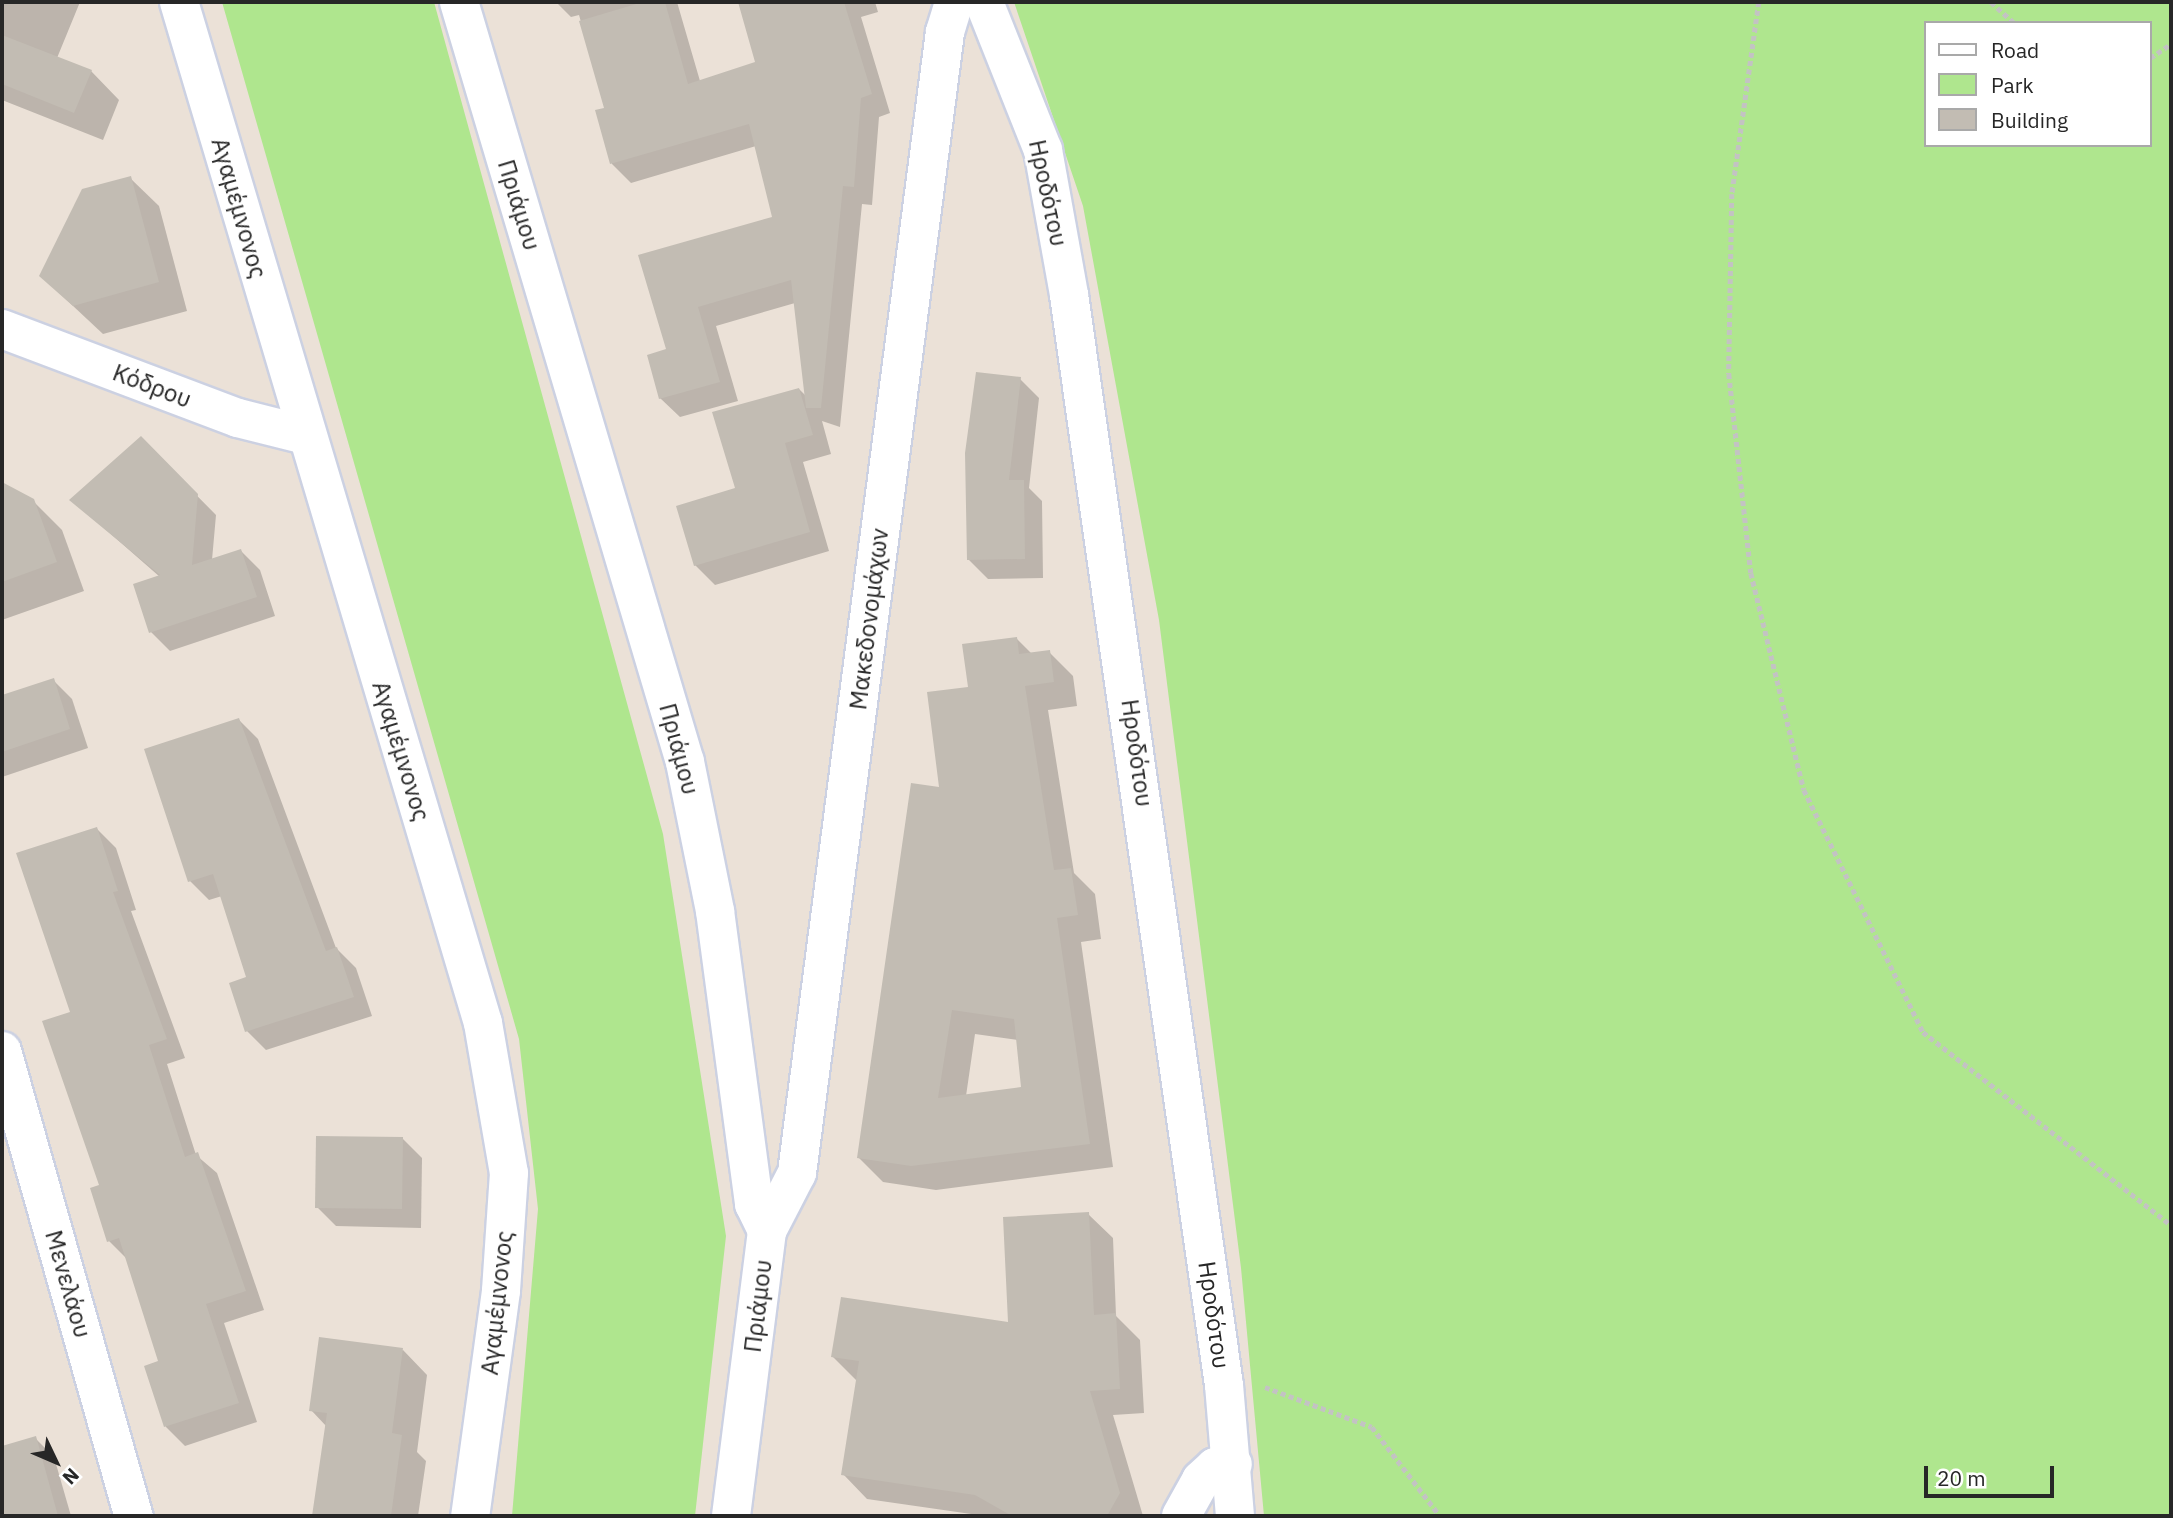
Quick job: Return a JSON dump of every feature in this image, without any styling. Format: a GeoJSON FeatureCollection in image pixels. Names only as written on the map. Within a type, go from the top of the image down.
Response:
{"type":"FeatureCollection","features":[{"type":"Feature","properties":{"kind":"street","name":"Αγαμέμνονος"},"geometry":{"type":"LineString","coordinates":[[179,2],[304,435],[483,1023],[509,1173],[501,1291],[470,1516]]}},
{"type":"Feature","properties":{"kind":"street","name":"Πριάμου"},"geometry":{"type":"LineString","coordinates":[[459,2],[685,762],[715,911],[754,1204],[767,1231],[731,1516]]}},
{"type":"Feature","properties":{"kind":"street","name":"Μακεδονομάχων"},"geometry":{"type":"LineString","coordinates":[[767,1231],[797,1173],[943,46],[954,2]]}},
{"type":"Feature","properties":{"kind":"street","name":"Ηροδότου"},"geometry":{"type":"LineString","coordinates":[[984,2],[1043,150],[1069,295],[1224,1385],[1233,1464],[1235,1516]]}},
{"type":"Feature","properties":{"kind":"street","name":"Κόδρου"},"geometry":{"type":"LineString","coordinates":[[2,329],[238,418],[304,435]]}},
{"type":"Feature","properties":{"kind":"street","name":"Μενελάου"},"geometry":{"type":"LineString","coordinates":[[2,1051],[134,1516]]}},
{"type":"Feature","properties":{"kind":"street"},"geometry":{"type":"LineString","coordinates":[[1181,1516],[1201,1480],[1215,1467],[1233,1464]]}},
{"type":"Feature","properties":{"kind":"path"},"geometry":{"type":"LineString","coordinates":[[1759,2],[1732,194],[1729,373],[1751,573],[1804,790],[1923,1032],[2171,1224]]}},
{"type":"Feature","properties":{"kind":"path"},"geometry":{"type":"LineString","coordinates":[[1991,2],[2012,21]]}},
{"type":"Feature","properties":{"kind":"path"},"geometry":{"type":"LineString","coordinates":[[2152,57],[2171,44]]}},
{"type":"Feature","properties":{"kind":"path"},"geometry":{"type":"LineString","coordinates":[[1224,1385],[1260,1385],[1372,1427],[1440,1516]]}},
{"type":"Feature","properties":{"kind":"green space"},"geometry":{"type":"Polygon","coordinates":[[[222,2],[434,2],[663,834],[726,1236],[695,1516],[512,1516],[538,1209],[519,1039],[222,2]]]}},
{"type":"Feature","properties":{"kind":"green space"},"geometry":{"type":"Polygon","coordinates":[[[1014,2],[2171,2],[2171,1516],[1264,1516],[1241,1268],[1159,620],[1083,206],[1014,2]]]}},
{"type":"Feature","properties":{"kind":"building"},"geometry":{"type":"Polygon","coordinates":[[[643,2],[665,2],[688,84],[755,62],[738,2],[844,2],[872,94],[861,98],[854,187],[843,186],[821,408],[806,408],[791,280],[698,307],[720,382],[659,399],[647,355],[666,349],[638,255],[772,217],[749,124],[610,164],[595,110],[604,108],[579,21],[643,2]]]}},
{"type":"Feature","properties":{"kind":"building"},"geometry":{"type":"Polygon","coordinates":[[[2,35],[92,70],[74,113],[2,84],[2,35]]]}},
{"type":"Feature","properties":{"kind":"building"},"geometry":{"type":"Polygon","coordinates":[[[131,176],[159,282],[73,306],[39,276],[82,189],[131,176]]]}},
{"type":"Feature","properties":{"kind":"building"},"geometry":{"type":"Polygon","coordinates":[[[976,372],[1021,377],[1009,480],[1024,480],[1025,559],[967,560],[965,453],[976,372]]]}},
{"type":"Feature","properties":{"kind":"building"},"geometry":{"type":"Polygon","coordinates":[[[799,388],[813,435],[785,443],[810,532],[694,566],[676,506],[735,488],[712,412],[799,388]]]}},
{"type":"Feature","properties":{"kind":"building"},"geometry":{"type":"Polygon","coordinates":[[[141,436],[198,494],[192,565],[241,549],[257,597],[149,633],[133,584],[160,575],[69,500],[141,436]]]}},
{"type":"Feature","properties":{"kind":"building"},"geometry":{"type":"Polygon","coordinates":[[[2,482],[34,499],[57,562],[2,582],[2,482]]]}},
{"type":"Feature","properties":{"kind":"building"},"geometry":{"type":"Polygon","coordinates":[[[1017,637],[1019,654],[1050,650],[1054,682],[1025,686],[1054,870],[1071,868],[1078,915],[1057,918],[1090,1144],[911,1166],[857,1158],[911,783],[939,787],[927,692],[968,687],[962,644],[1017,637]],[[952,1010],[938,1098],[1021,1087],[1014,1019],[952,1010]]]}},
{"type":"Feature","properties":{"kind":"building"},"geometry":{"type":"Polygon","coordinates":[[[54,678],[70,729],[2,752],[2,695],[54,678]]]}},
{"type":"Feature","properties":{"kind":"building"},"geometry":{"type":"Polygon","coordinates":[[[239,718],[326,951],[337,947],[354,997],[245,1032],[229,983],[246,977],[213,874],[188,882],[144,749],[239,718]]]}},
{"type":"Feature","properties":{"kind":"building"},"geometry":{"type":"Polygon","coordinates":[[[97,827],[118,891],[113,892],[167,1039],[149,1045],[185,1157],[198,1152],[246,1291],[206,1304],[239,1403],[164,1427],[144,1366],[158,1361],[119,1238],[107,1242],[90,1188],[99,1185],[42,1021],[70,1012],[16,853],[97,827]]]}},
{"type":"Feature","properties":{"kind":"building"},"geometry":{"type":"Polygon","coordinates":[[[316,1136],[403,1137],[402,1209],[315,1208],[316,1136]]]}},
{"type":"Feature","properties":{"kind":"building"},"geometry":{"type":"Polygon","coordinates":[[[1089,1212],[1094,1315],[1116,1313],[1120,1389],[1090,1391],[1120,1493],[1107,1516],[1012,1516],[975,1495],[841,1475],[859,1361],[831,1357],[841,1297],[1008,1322],[1003,1217],[1089,1212]]]}},
{"type":"Feature","properties":{"kind":"building"},"geometry":{"type":"Polygon","coordinates":[[[319,1337],[403,1348],[392,1433],[402,1435],[391,1516],[312,1516],[327,1413],[309,1411],[319,1337]]]}},
{"type":"Feature","properties":{"kind":"building"},"geometry":{"type":"Polygon","coordinates":[[[36,1436],[58,1516],[2,1516],[2,1446],[36,1436]]]}}]}
